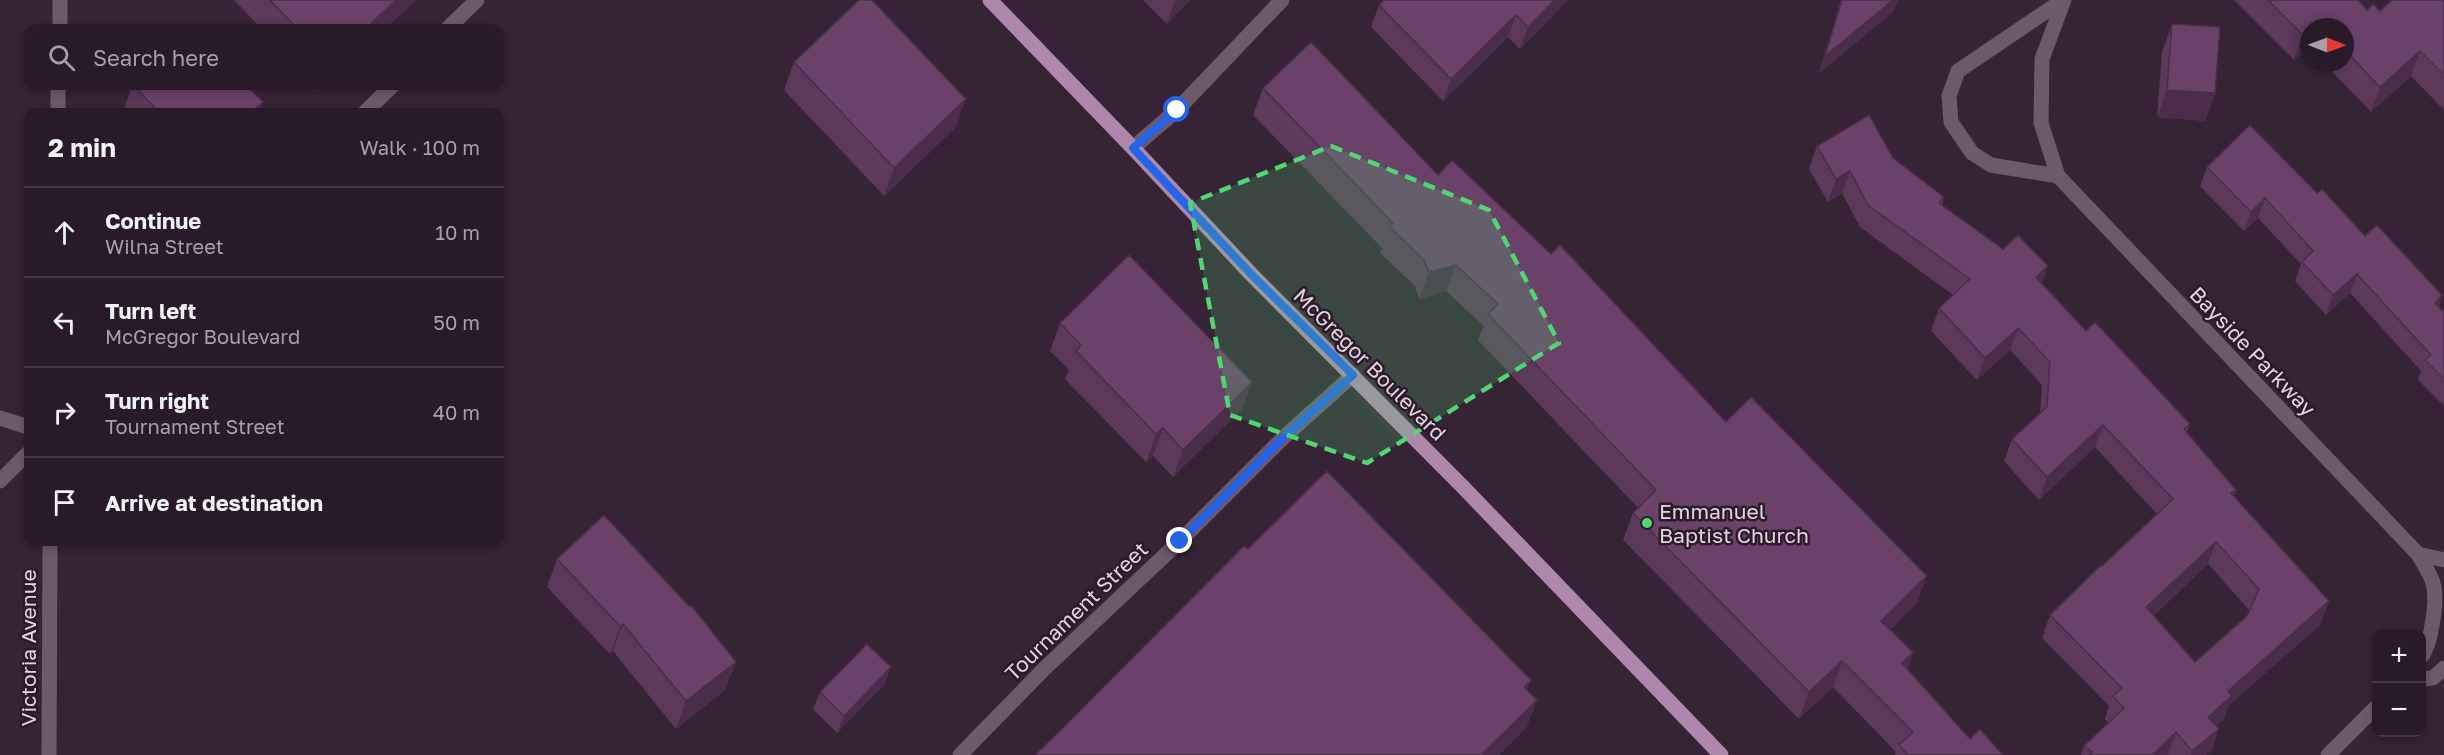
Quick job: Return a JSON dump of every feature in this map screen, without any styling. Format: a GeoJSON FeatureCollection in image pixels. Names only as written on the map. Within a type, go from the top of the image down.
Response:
{"type":"FeatureCollection","features":[{"type":"Feature","properties":{"kind":"main road","name":"McGregor Boulevard"},"geometry":{"type":"LineString","coordinates":[[990,0],[1251,274],[1353,375],[1721,755]]}},
{"type":"Feature","properties":{"kind":"street"},"geometry":{"type":"LineString","coordinates":[[60,0],[60,24]]}},
{"type":"Feature","properties":{"kind":"street"},"geometry":{"type":"LineString","coordinates":[[452,24],[477,0]]}},
{"type":"Feature","properties":{"kind":"street"},"geometry":{"type":"LineString","coordinates":[[1133,148],[1177,110],[1282,0]]}},
{"type":"Feature","properties":{"kind":"street","name":"Bayside Parkway"},"geometry":{"type":"LineString","coordinates":[[2064,0],[2042,59],[2041,123],[2058,176],[2418,554],[2434,585],[2433,616],[2426,649]]}},
{"type":"Feature","properties":{"kind":"street","name":"Bayside Parkway"},"geometry":{"type":"LineString","coordinates":[[2058,176],[1991,165],[1972,153],[1951,122],[1949,96],[1958,71],[2064,0]]}},
{"type":"Feature","properties":{"kind":"street"},"geometry":{"type":"LineString","coordinates":[[58,90],[58,108]]}},
{"type":"Feature","properties":{"kind":"street"},"geometry":{"type":"LineString","coordinates":[[369,108],[388,90]]}},
{"type":"Feature","properties":{"kind":"street","name":"Tournament Street"},"geometry":{"type":"LineString","coordinates":[[960,755],[1044,669],[1180,541],[1284,437],[1353,375]]}},
{"type":"Feature","properties":{"kind":"street"},"geometry":{"type":"LineString","coordinates":[[0,418],[24,426]]}},
{"type":"Feature","properties":{"kind":"street"},"geometry":{"type":"LineString","coordinates":[[0,481],[24,457]]}},
{"type":"Feature","properties":{"kind":"street","name":"Victoria Avenue"},"geometry":{"type":"LineString","coordinates":[[49,755],[50,546]]}},
{"type":"Feature","properties":{"kind":"street"},"geometry":{"type":"LineString","coordinates":[[2418,554],[2444,560]]}},
{"type":"Feature","properties":{"kind":"street"},"geometry":{"type":"LineString","coordinates":[[2426,679],[2433,678],[2444,668]]}},
{"type":"Feature","properties":{"kind":"street"},"geometry":{"type":"LineString","coordinates":[[2328,755],[2372,711]]}},
{"type":"Feature","properties":{"kind":"highlighted area"},"geometry":{"type":"Polygon","coordinates":[[[1331,146],[1489,210],[1559,343],[1367,463],[1230,415],[1190,203],[1331,146]]]}},
{"type":"Feature","properties":{"kind":"building"},"geometry":{"type":"Polygon","coordinates":[[[270,0],[396,0],[370,24],[293,24],[270,0]]]}},
{"type":"Feature","properties":{"kind":"building"},"geometry":{"type":"Polygon","coordinates":[[[859,0],[872,0],[966,99],[894,168],[794,62],[859,0]]]}},
{"type":"Feature","properties":{"kind":"building"},"geometry":{"type":"Polygon","coordinates":[[[1384,0],[1555,0],[1528,27],[1516,15],[1451,79],[1379,5],[1384,0]]]}},
{"type":"Feature","properties":{"kind":"building"},"geometry":{"type":"Polygon","coordinates":[[[1842,0],[1893,0],[1825,56],[1842,0]]]}},
{"type":"Feature","properties":{"kind":"building"},"geometry":{"type":"Polygon","coordinates":[[[2268,0],[2358,0],[2367,10],[2373,4],[2380,11],[2392,0],[2444,0],[2444,75],[2420,51],[2380,87],[2354,60],[2354,18],[2300,18],[2300,32],[2268,0]]]}},
{"type":"Feature","properties":{"kind":"building"},"geometry":{"type":"Polygon","coordinates":[[[2172,24],[2220,27],[2215,93],[2167,90],[2172,24]]]}},
{"type":"Feature","properties":{"kind":"building"},"geometry":{"type":"Polygon","coordinates":[[[1311,42],[1438,175],[1452,160],[1551,254],[1560,245],[1726,422],[1751,397],[1927,576],[1881,621],[1913,652],[1902,663],[1970,739],[1980,729],[2003,755],[1908,755],[1899,745],[1913,732],[1842,661],[1809,692],[1633,513],[1656,490],[1488,314],[1498,304],[1456,265],[1429,272],[1424,260],[1389,226],[1393,223],[1263,88],[1311,42]]]}},
{"type":"Feature","properties":{"kind":"building"},"geometry":{"type":"Polygon","coordinates":[[[138,90],[251,90],[263,102],[256,108],[155,108],[138,90]]]}},
{"type":"Feature","properties":{"kind":"building"},"geometry":{"type":"Polygon","coordinates":[[[1869,115],[1893,158],[1944,197],[1939,203],[2003,249],[2018,235],[2048,266],[2036,277],[2086,331],[2095,322],[2190,424],[2184,429],[2236,490],[2231,493],[2329,601],[2228,691],[2232,696],[2208,717],[2219,729],[2192,751],[2176,732],[2152,755],[2089,755],[2092,752],[2084,746],[2124,708],[2113,696],[2122,688],[2050,615],[2173,499],[2103,425],[2047,477],[2012,439],[2047,407],[2050,362],[2018,328],[1985,358],[1939,308],[1970,279],[1868,205],[1850,171],[1836,179],[1817,146],[1869,115]],[[2216,542],[2146,607],[2195,662],[2247,616],[2259,589],[2216,542]]]}},
{"type":"Feature","properties":{"kind":"building"},"geometry":{"type":"Polygon","coordinates":[[[2250,125],[2317,193],[2322,189],[2365,236],[2377,225],[2442,295],[2435,303],[2444,312],[2444,379],[2425,360],[2431,355],[2357,274],[2333,295],[2302,262],[2313,251],[2265,198],[2251,212],[2207,167],[2250,125]]]}},
{"type":"Feature","properties":{"kind":"building"},"geometry":{"type":"Polygon","coordinates":[[[1129,255],[1252,382],[1183,450],[1163,428],[1156,434],[1076,351],[1081,345],[1060,323],[1129,255]]]}},
{"type":"Feature","properties":{"kind":"building"},"geometry":{"type":"Polygon","coordinates":[[[1327,471],[1531,680],[1524,687],[1537,700],[1481,755],[1035,755],[1244,546],[1248,549],[1327,471]]]}},
{"type":"Feature","properties":{"kind":"building"},"geometry":{"type":"Polygon","coordinates":[[[604,515],[689,606],[691,605],[736,662],[686,701],[623,624],[620,626],[557,559],[604,515]]]}},
{"type":"Feature","properties":{"kind":"building"},"geometry":{"type":"Polygon","coordinates":[[[867,644],[891,667],[844,716],[820,692],[867,644]]]}},
{"type":"Feature","properties":{"kind":"place","name":"Emmanuel Baptist Church"},"geometry":{"type":"Point","coordinates":[1647,523]}},
{"type":"Feature","properties":{"kind":"route"},"geometry":{"type":"LineString","coordinates":[[1177,110],[1133,148],[1251,274],[1353,375],[1284,437],[1180,541]]}}]}
